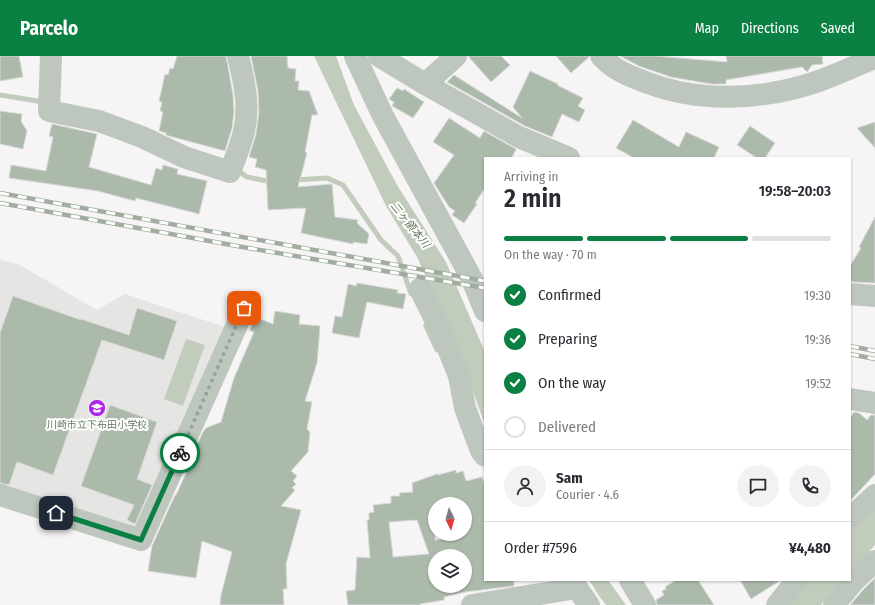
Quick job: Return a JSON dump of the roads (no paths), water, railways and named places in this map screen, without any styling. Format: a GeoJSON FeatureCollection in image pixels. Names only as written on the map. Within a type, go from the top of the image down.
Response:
{"type":"FeatureCollection","features":[{"type":"Feature","properties":{"kind":"street"},"geometry":{"type":"LineString","coordinates":[[51,56],[49,111],[99,122],[142,138],[184,157],[230,172],[244,130],[247,112],[244,82],[238,56]]}},
{"type":"Feature","properties":{"kind":"street"},"geometry":{"type":"LineString","coordinates":[[356,56],[383,116],[472,279],[484,309]]}},
{"type":"Feature","properties":{"kind":"street"},"geometry":{"type":"LineString","coordinates":[[379,56],[519,137],[567,157]]}},
{"type":"Feature","properties":{"kind":"street"},"geometry":{"type":"LineString","coordinates":[[425,84],[456,56]]}},
{"type":"Feature","properties":{"kind":"street"},"geometry":{"type":"LineString","coordinates":[[601,56],[610,66],[631,77],[666,90],[705,97],[740,97],[777,92],[815,82],[875,58]]}},
{"type":"Feature","properties":{"kind":"street"},"geometry":{"type":"LineString","coordinates":[[420,288],[446,343],[459,376],[465,408],[481,451],[484,455]]}},
{"type":"Feature","properties":{"kind":"street"},"geometry":{"type":"LineString","coordinates":[[851,294],[875,296]]}},
{"type":"Feature","properties":{"kind":"street"},"geometry":{"type":"LineString","coordinates":[[0,495],[141,540],[244,308]]}},
{"type":"Feature","properties":{"kind":"street"},"geometry":{"type":"LineString","coordinates":[[851,399],[875,403]]}},
{"type":"Feature","properties":{"kind":"street"},"geometry":{"type":"LineString","coordinates":[[851,517],[875,495]]}},
{"type":"Feature","properties":{"kind":"street"},"geometry":{"type":"LineString","coordinates":[[834,605],[854,581],[875,561]]}},
{"type":"Feature","properties":{"kind":"street"},"geometry":{"type":"LineString","coordinates":[[631,581],[645,605]]}},
{"type":"Feature","properties":{"kind":"street"},"geometry":{"type":"LineString","coordinates":[[777,605],[796,581]]}},
{"type":"Feature","properties":{"kind":"street"},"geometry":{"type":"LineString","coordinates":[[472,605],[580,591]]}},
{"type":"Feature","properties":{"kind":"water","name":"二ヶ領本川"},"geometry":{"type":"Polygon","coordinates":[[[314,56],[336,56],[354,105],[397,185],[446,262],[484,350],[484,422],[455,341],[417,257],[386,206],[314,56]]]}},
{"type":"Feature","properties":{"kind":"water"},"geometry":{"type":"Polygon","coordinates":[[[186,339],[205,345],[183,406],[164,399],[186,339]]]}},
{"type":"Feature","properties":{"kind":"water"},"geometry":{"type":"Polygon","coordinates":[[[875,504],[875,545],[851,572],[851,527],[875,504]]]}},
{"type":"Feature","properties":{"kind":"water"},"geometry":{"type":"Polygon","coordinates":[[[590,581],[609,581],[626,605],[606,605],[590,581]]]}},
{"type":"Feature","properties":{"kind":"water"},"geometry":{"type":"Polygon","coordinates":[[[803,581],[843,581],[821,605],[784,605],[803,581]]]}},
{"type":"Feature","properties":{"kind":"waterway"},"geometry":{"type":"LineString","coordinates":[[0,95],[44,102]]}},
{"type":"Feature","properties":{"kind":"waterway"},"geometry":{"type":"LineString","coordinates":[[237,170],[247,177],[272,182]]}},
{"type":"Feature","properties":{"kind":"waterway"},"geometry":{"type":"LineString","coordinates":[[294,180],[327,178],[343,185],[381,240],[398,256],[411,294]]}},
{"type":"Feature","properties":{"kind":"waterway"},"geometry":{"type":"LineString","coordinates":[[426,326],[437,350]]}},
{"type":"Feature","properties":{"kind":"railway"},"geometry":{"type":"LineString","coordinates":[[0,193],[484,281]]}},
{"type":"Feature","properties":{"kind":"railway"},"geometry":{"type":"LineString","coordinates":[[0,203],[248,248],[484,288]]}},
{"type":"Feature","properties":{"kind":"railway"},"geometry":{"type":"LineString","coordinates":[[851,346],[875,351]]}},
{"type":"Feature","properties":{"kind":"railway"},"geometry":{"type":"LineString","coordinates":[[851,354],[875,359]]}},
{"type":"Feature","properties":{"kind":"place","name":"川崎市立下布田小学校"},"geometry":{"type":"Point","coordinates":[97,408]}}]}
